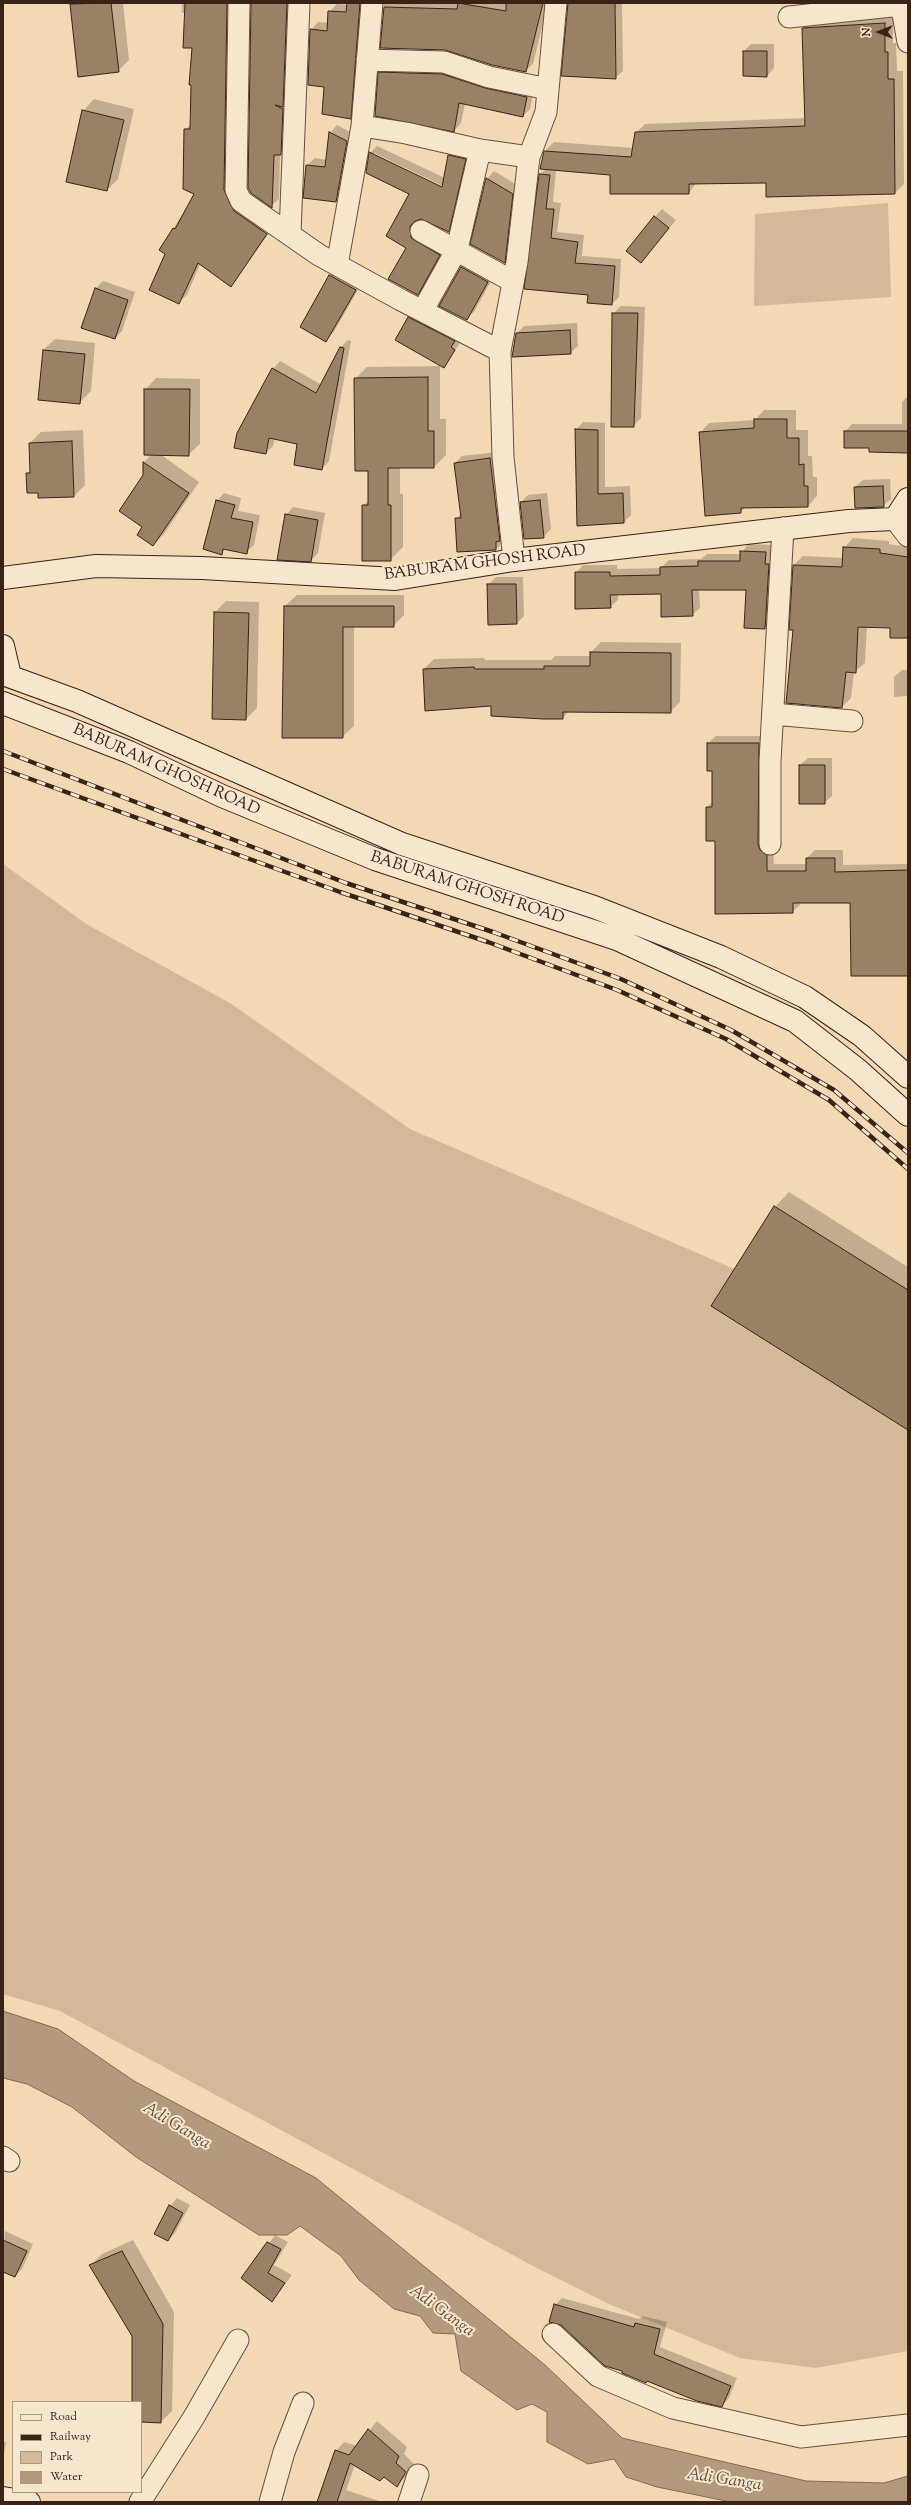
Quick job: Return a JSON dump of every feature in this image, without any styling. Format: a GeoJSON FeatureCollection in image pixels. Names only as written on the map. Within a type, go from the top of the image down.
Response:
{"type":"FeatureCollection","features":[{"type":"Feature","properties":{"kind":"main road"},"geometry":{"type":"LineString","coordinates":[[895,519],[908,499]]}},
{"type":"Feature","properties":{"kind":"main road","name":"BABURAM GHOSH ROAD"},"geometry":{"type":"LineString","coordinates":[[3,578],[96,566],[202,568],[395,579],[514,560],[848,521],[895,519]]}},
{"type":"Feature","properties":{"kind":"main road"},"geometry":{"type":"LineString","coordinates":[[3,646],[6,675]]}},
{"type":"Feature","properties":{"kind":"main road","name":"BABURAM GHOSH ROAD"},"geometry":{"type":"LineString","coordinates":[[6,675],[84,704],[402,844],[594,907],[721,957],[805,997],[862,1036],[908,1078]]}},
{"type":"Feature","properties":{"kind":"main road","name":"BABURAM GHOSH ROAD"},"geometry":{"type":"LineString","coordinates":[[3,703],[129,752],[222,796],[375,859],[617,939],[795,1021],[858,1070],[908,1115]]}},
{"type":"Feature","properties":{"kind":"main road"},"geometry":{"type":"LineString","coordinates":[[3,2498],[29,2502]]}},
{"type":"Feature","properties":{"kind":"street"},"geometry":{"type":"LineString","coordinates":[[239,3],[236,190],[241,201],[337,265],[500,351]]}},
{"type":"Feature","properties":{"kind":"street"},"geometry":{"type":"LineString","coordinates":[[290,234],[299,3]]}},
{"type":"Feature","properties":{"kind":"street"},"geometry":{"type":"LineString","coordinates":[[337,265],[362,126],[372,3]]}},
{"type":"Feature","properties":{"kind":"street"},"geometry":{"type":"LineString","coordinates":[[514,560],[503,458],[500,351],[512,281],[517,262],[529,157],[546,112],[556,3]]}},
{"type":"Feature","properties":{"kind":"street"},"geometry":{"type":"LineString","coordinates":[[789,17],[901,4],[908,42]]}},
{"type":"Feature","properties":{"kind":"street"},"geometry":{"type":"LineString","coordinates":[[367,60],[444,62],[489,77],[548,89]]}},
{"type":"Feature","properties":{"kind":"street"},"geometry":{"type":"LineString","coordinates":[[362,126],[406,133],[480,150],[529,157]]}},
{"type":"Feature","properties":{"kind":"street"},"geometry":{"type":"LineString","coordinates":[[422,310],[456,249],[480,150]]}},
{"type":"Feature","properties":{"kind":"street"},"geometry":{"type":"LineString","coordinates":[[421,231],[512,281]]}},
{"type":"Feature","properties":{"kind":"street"},"geometry":{"type":"LineString","coordinates":[[895,519],[908,536]]}},
{"type":"Feature","properties":{"kind":"street"},"geometry":{"type":"LineString","coordinates":[[770,844],[773,714],[783,528]]}},
{"type":"Feature","properties":{"kind":"street"},"geometry":{"type":"LineString","coordinates":[[773,714],[852,721]]}},
{"type":"Feature","properties":{"kind":"street"},"geometry":{"type":"LineString","coordinates":[[553,2334],[598,2376],[673,2408],[802,2437],[908,2425]]}},
{"type":"Feature","properties":{"kind":"street"},"geometry":{"type":"LineString","coordinates":[[140,2502],[194,2417],[238,2340]]}},
{"type":"Feature","properties":{"kind":"street"},"geometry":{"type":"LineString","coordinates":[[270,2502],[284,2452],[303,2403]]}},
{"type":"Feature","properties":{"kind":"street"},"geometry":{"type":"LineString","coordinates":[[409,2502],[418,2475]]}},
{"type":"Feature","properties":{"kind":"green space"},"geometry":{"type":"Polygon","coordinates":[[[888,203],[891,297],[754,306],[755,214],[888,203]]]}},
{"type":"Feature","properties":{"kind":"green space"},"geometry":{"type":"Polygon","coordinates":[[[3,864],[88,925],[230,1003],[410,1129],[908,1344],[908,2351],[816,2368],[740,2358],[609,2304],[535,2267],[60,2011],[3,1994],[3,864]]]}},
{"type":"Feature","properties":{"kind":"water","name":"Adi Ganga"},"geometry":{"type":"Polygon","coordinates":[[[3,2011],[58,2029],[134,2081],[316,2178],[545,2365],[622,2438],[806,2481],[884,2483],[908,2476],[908,2502],[731,2502],[657,2487],[626,2477],[614,2459],[588,2464],[547,2442],[547,2412],[532,2404],[517,2410],[461,2371],[455,2334],[433,2333],[420,2316],[394,2309],[359,2280],[341,2256],[300,2226],[287,2235],[259,2235],[136,2157],[72,2107],[27,2084],[3,2078],[3,2011]]]}},
{"type":"Feature","properties":{"kind":"building"},"geometry":{"type":"Polygon","coordinates":[[[111,3],[119,72],[78,77],[70,4],[111,3]]]}},
{"type":"Feature","properties":{"kind":"building"},"geometry":{"type":"Polygon","coordinates":[[[185,3],[227,3],[224,190],[234,211],[267,234],[231,287],[198,263],[179,304],[149,290],[165,254],[159,250],[173,228],[175,229],[194,194],[183,189],[184,129],[190,129],[191,85],[189,85],[192,48],[183,48],[185,3]]]}},
{"type":"Feature","properties":{"kind":"building"},"geometry":{"type":"Polygon","coordinates":[[[251,3],[287,3],[283,107],[275,105],[283,109],[281,155],[274,155],[272,208],[251,193],[248,187],[251,3]]]}},
{"type":"Feature","properties":{"kind":"building"},"geometry":{"type":"Polygon","coordinates":[[[347,3],[360,3],[351,119],[322,114],[324,87],[308,85],[310,29],[327,31],[328,11],[346,12],[347,3]]]}},
{"type":"Feature","properties":{"kind":"building"},"geometry":{"type":"Polygon","coordinates":[[[458,3],[506,11],[506,3],[543,3],[526,72],[492,65],[445,50],[380,48],[384,7],[457,9],[458,3]]]}},
{"type":"Feature","properties":{"kind":"building"},"geometry":{"type":"Polygon","coordinates":[[[568,3],[615,3],[616,79],[561,76],[568,3]]]}},
{"type":"Feature","properties":{"kind":"building"},"geometry":{"type":"Polygon","coordinates":[[[885,23],[885,52],[888,52],[888,79],[894,79],[895,194],[766,197],[766,183],[689,184],[689,194],[610,194],[610,175],[540,169],[544,151],[631,157],[635,132],[805,126],[802,28],[885,23]]]}},
{"type":"Feature","properties":{"kind":"building"},"geometry":{"type":"Polygon","coordinates":[[[743,51],[767,51],[767,77],[743,76],[743,51]]]}},
{"type":"Feature","properties":{"kind":"building"},"geometry":{"type":"Polygon","coordinates":[[[378,72],[442,74],[485,88],[527,97],[523,117],[459,103],[454,132],[375,116],[378,72]]]}},
{"type":"Feature","properties":{"kind":"building"},"geometry":{"type":"Polygon","coordinates":[[[82,110],[124,120],[107,191],[66,182],[82,110]]]}},
{"type":"Feature","properties":{"kind":"building"},"geometry":{"type":"Polygon","coordinates":[[[329,132],[347,141],[336,202],[303,198],[306,165],[325,167],[329,132]]]}},
{"type":"Feature","properties":{"kind":"building"},"geometry":{"type":"Polygon","coordinates":[[[369,152],[442,187],[448,155],[466,159],[449,232],[421,219],[415,221],[410,226],[411,238],[440,255],[418,295],[388,279],[406,248],[386,236],[409,194],[366,173],[369,152]]]}},
{"type":"Feature","properties":{"kind":"building"},"geometry":{"type":"Polygon","coordinates":[[[539,174],[550,175],[546,209],[554,209],[551,238],[578,242],[575,263],[615,266],[612,305],[587,303],[588,295],[524,289],[539,174]]]}},
{"type":"Feature","properties":{"kind":"building"},"geometry":{"type":"Polygon","coordinates":[[[486,178],[513,194],[505,263],[470,244],[486,178]]]}},
{"type":"Feature","properties":{"kind":"building"},"geometry":{"type":"Polygon","coordinates":[[[654,216],[669,228],[641,263],[626,251],[654,216]]]}},
{"type":"Feature","properties":{"kind":"building"},"geometry":{"type":"Polygon","coordinates":[[[461,267],[488,282],[467,320],[439,306],[461,267]]]}},
{"type":"Feature","properties":{"kind":"building"},"geometry":{"type":"Polygon","coordinates":[[[329,275],[356,290],[326,342],[300,327],[329,275]]]}},
{"type":"Feature","properties":{"kind":"building"},"geometry":{"type":"Polygon","coordinates":[[[95,288],[128,300],[115,339],[81,328],[95,288]]]}},
{"type":"Feature","properties":{"kind":"building"},"geometry":{"type":"Polygon","coordinates":[[[612,313],[638,313],[634,427],[611,427],[612,313]]]}},
{"type":"Feature","properties":{"kind":"building"},"geometry":{"type":"Polygon","coordinates":[[[408,317],[455,341],[451,347],[455,350],[444,368],[395,340],[408,317]]]}},
{"type":"Feature","properties":{"kind":"building"},"geometry":{"type":"Polygon","coordinates":[[[570,330],[571,354],[512,357],[516,333],[570,330]]]}},
{"type":"Feature","properties":{"kind":"building"},"geometry":{"type":"Polygon","coordinates":[[[340,347],[344,348],[322,470],[294,465],[297,444],[269,438],[266,454],[234,448],[237,433],[272,368],[316,393],[340,347]]]}},
{"type":"Feature","properties":{"kind":"building"},"geometry":{"type":"Polygon","coordinates":[[[43,350],[85,354],[80,404],[38,400],[43,350]]]}},
{"type":"Feature","properties":{"kind":"building"},"geometry":{"type":"Polygon","coordinates":[[[428,377],[428,431],[434,431],[434,468],[388,468],[388,505],[391,505],[391,561],[362,561],[362,505],[368,505],[368,471],[355,471],[354,378],[428,377]]]}},
{"type":"Feature","properties":{"kind":"building"},"geometry":{"type":"Polygon","coordinates":[[[144,389],[190,389],[189,456],[144,455],[144,389]]]}},
{"type":"Feature","properties":{"kind":"building"},"geometry":{"type":"Polygon","coordinates":[[[754,419],[787,419],[787,438],[799,438],[799,465],[804,464],[804,486],[808,486],[808,507],[741,508],[741,513],[705,516],[699,432],[754,428],[754,419]]]}},
{"type":"Feature","properties":{"kind":"building"},"geometry":{"type":"Polygon","coordinates":[[[575,429],[598,430],[598,494],[623,493],[624,523],[577,526],[575,429]]]}},
{"type":"Feature","properties":{"kind":"building"},"geometry":{"type":"Polygon","coordinates":[[[844,431],[908,431],[908,453],[869,452],[869,448],[844,448],[844,431]]]}},
{"type":"Feature","properties":{"kind":"building"},"geometry":{"type":"Polygon","coordinates":[[[72,441],[74,497],[38,498],[38,493],[27,493],[26,473],[30,473],[29,443],[72,441]]]}},
{"type":"Feature","properties":{"kind":"building"},"geometry":{"type":"Polygon","coordinates":[[[490,458],[500,541],[496,542],[496,550],[457,552],[455,518],[461,518],[454,463],[490,458]]]}},
{"type":"Feature","properties":{"kind":"building"},"geometry":{"type":"Polygon","coordinates":[[[143,462],[189,493],[153,546],[137,535],[142,527],[119,511],[143,475],[143,462]]]}},
{"type":"Feature","properties":{"kind":"building"},"geometry":{"type":"Polygon","coordinates":[[[883,486],[884,507],[855,508],[854,487],[883,486]]]}},
{"type":"Feature","properties":{"kind":"building"},"geometry":{"type":"Polygon","coordinates":[[[216,500],[235,505],[231,518],[253,522],[247,554],[223,549],[222,555],[203,549],[216,500]]]}},
{"type":"Feature","properties":{"kind":"building"},"geometry":{"type":"Polygon","coordinates":[[[540,500],[544,538],[524,539],[520,502],[540,500]]]}},
{"type":"Feature","properties":{"kind":"building"},"geometry":{"type":"Polygon","coordinates":[[[285,514],[318,520],[311,562],[277,560],[285,514]]]}},
{"type":"Feature","properties":{"kind":"building"},"geometry":{"type":"Polygon","coordinates":[[[843,547],[880,549],[880,553],[908,557],[908,638],[890,638],[890,628],[858,627],[856,673],[846,672],[842,708],[786,703],[793,630],[789,630],[793,565],[842,567],[843,547]]]}},
{"type":"Feature","properties":{"kind":"building"},"geometry":{"type":"Polygon","coordinates":[[[740,551],[766,552],[765,564],[769,564],[765,629],[744,628],[746,590],[692,590],[693,616],[661,617],[661,594],[610,595],[611,608],[575,609],[575,572],[610,572],[610,576],[660,575],[660,567],[698,566],[698,561],[740,561],[740,551]]]}},
{"type":"Feature","properties":{"kind":"building"},"geometry":{"type":"Polygon","coordinates":[[[487,584],[516,584],[517,624],[488,625],[487,584]]]}},
{"type":"Feature","properties":{"kind":"building"},"geometry":{"type":"Polygon","coordinates":[[[284,606],[394,606],[394,627],[343,627],[343,738],[282,738],[284,606]]]}},
{"type":"Feature","properties":{"kind":"building"},"geometry":{"type":"Polygon","coordinates":[[[214,612],[249,613],[246,720],[212,719],[214,612]]]}},
{"type":"Feature","properties":{"kind":"building"},"geometry":{"type":"Polygon","coordinates":[[[590,652],[671,653],[671,713],[563,712],[563,719],[543,719],[491,716],[491,706],[425,711],[423,669],[474,667],[475,669],[544,669],[544,666],[590,666],[590,652]]]}},
{"type":"Feature","properties":{"kind":"building"},"geometry":{"type":"Polygon","coordinates":[[[707,743],[759,743],[758,844],[760,850],[767,855],[767,871],[806,871],[806,858],[835,858],[835,872],[908,870],[908,976],[851,976],[850,903],[793,903],[793,913],[715,914],[715,841],[706,841],[706,807],[712,807],[712,771],[707,771],[707,743]]]}},
{"type":"Feature","properties":{"kind":"building"},"geometry":{"type":"Polygon","coordinates":[[[799,765],[825,765],[825,804],[799,804],[799,765]]]}},
{"type":"Feature","properties":{"kind":"building"},"geometry":{"type":"Polygon","coordinates":[[[774,1206],[908,1290],[908,1430],[711,1306],[774,1206]]]}},
{"type":"Feature","properties":{"kind":"building"},"geometry":{"type":"Polygon","coordinates":[[[169,2205],[183,2213],[168,2241],[154,2234],[169,2205]]]}},
{"type":"Feature","properties":{"kind":"building"},"geometry":{"type":"Polygon","coordinates":[[[3,2240],[27,2251],[15,2277],[3,2272],[3,2240]]]}},
{"type":"Feature","properties":{"kind":"building"},"geometry":{"type":"Polygon","coordinates":[[[267,2242],[281,2249],[268,2273],[285,2283],[272,2302],[241,2278],[267,2242]]]}},
{"type":"Feature","properties":{"kind":"building"},"geometry":{"type":"Polygon","coordinates":[[[122,2251],[163,2324],[161,2423],[142,2422],[142,2401],[132,2401],[132,2336],[89,2265],[122,2251]]]}},
{"type":"Feature","properties":{"kind":"building"},"geometry":{"type":"Polygon","coordinates":[[[554,2304],[634,2327],[635,2323],[660,2329],[654,2354],[731,2386],[722,2407],[697,2401],[647,2381],[646,2383],[622,2373],[622,2371],[605,2366],[561,2325],[549,2322],[554,2304]]]}},
{"type":"Feature","properties":{"kind":"building"},"geometry":{"type":"Polygon","coordinates":[[[368,2429],[399,2456],[396,2463],[406,2472],[397,2487],[384,2477],[380,2481],[350,2463],[337,2502],[317,2502],[335,2450],[349,2455],[368,2429]]]}},
{"type":"Feature","properties":{"kind":"railway"},"geometry":{"type":"LineString","coordinates":[[3,751],[346,883],[493,932],[621,979],[731,1030],[834,1090],[908,1153]]}},
{"type":"Feature","properties":{"kind":"railway"},"geometry":{"type":"LineString","coordinates":[[3,769],[340,892],[488,942],[617,990],[726,1039],[829,1100],[908,1169]]}}]}
